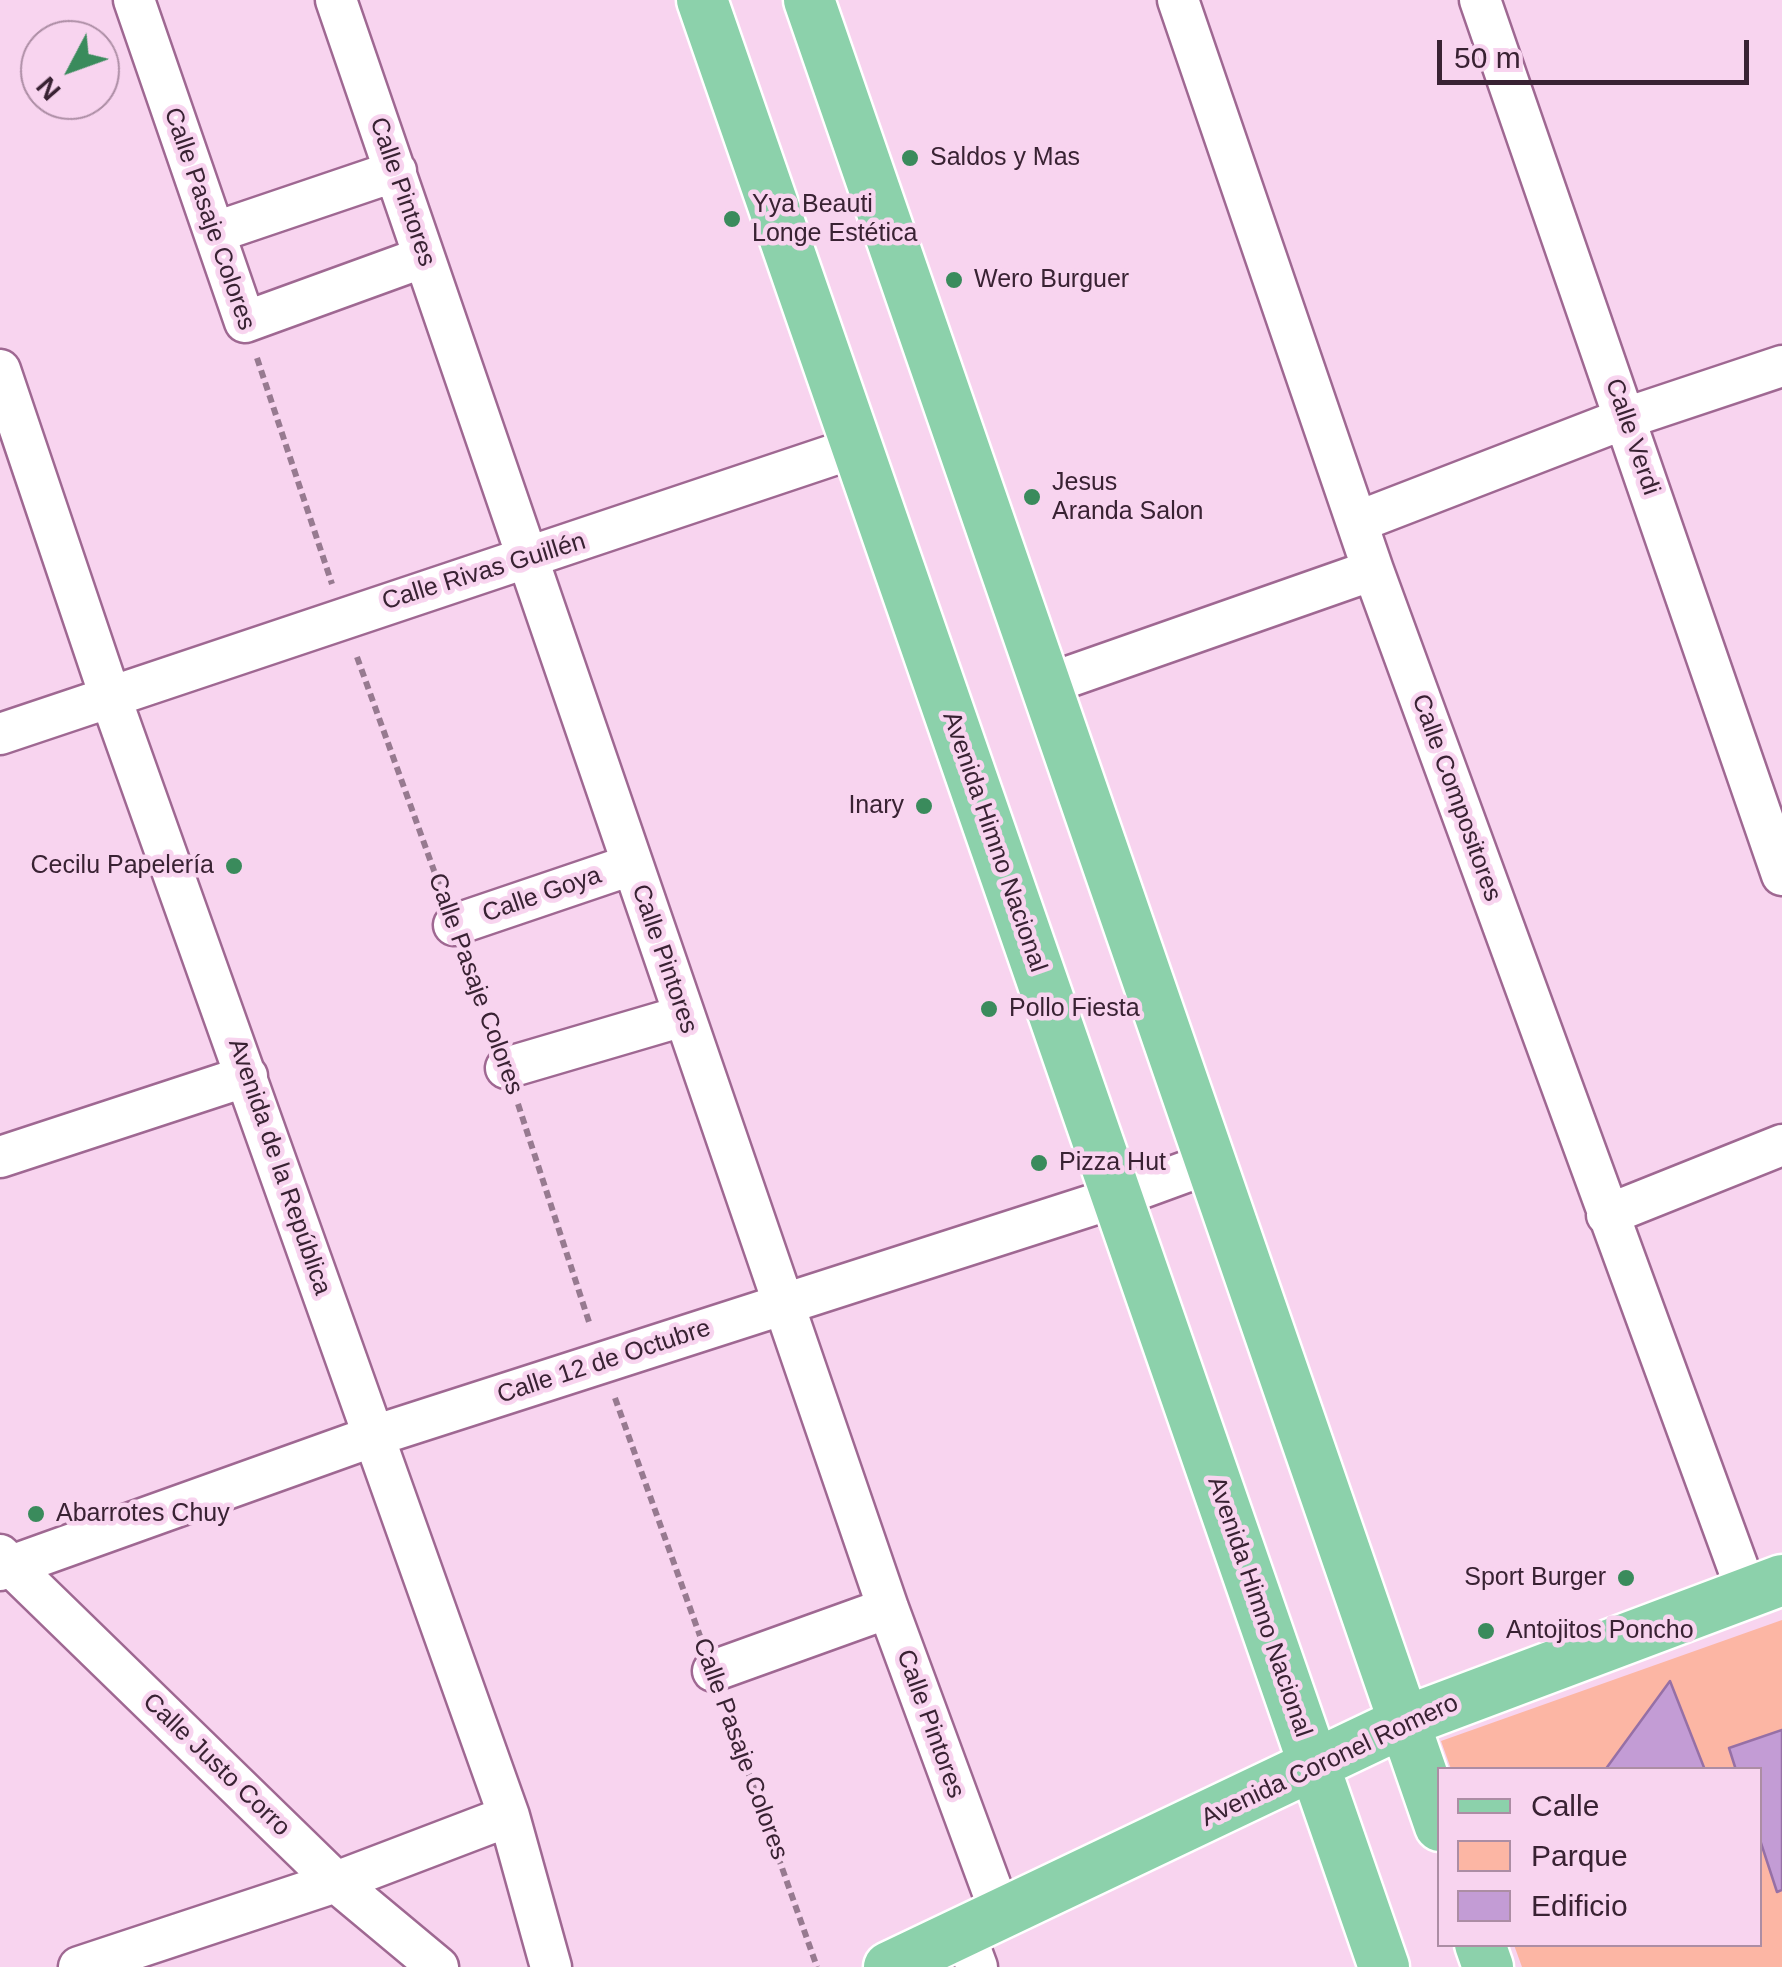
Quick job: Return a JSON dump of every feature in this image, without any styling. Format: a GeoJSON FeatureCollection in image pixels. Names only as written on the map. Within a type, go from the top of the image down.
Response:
{"type":"FeatureCollection","features":[{"type":"Feature","properties":{"kind":"main road","name":"Avenida Himno Nacional"},"geometry":{"type":"LineString","coordinates":[[702,0],[1384,1967]]}},
{"type":"Feature","properties":{"kind":"main road"},"geometry":{"type":"LineString","coordinates":[[809,0],[1437,1817]]}},
{"type":"Feature","properties":{"kind":"main road","name":"Avenida Coronel Romero"},"geometry":{"type":"LineString","coordinates":[[889,1967],[980,1938],[1404,1722],[1764,1586]]}},
{"type":"Feature","properties":{"kind":"street","name":"Calle Pasaje Colores"},"geometry":{"type":"LineString","coordinates":[[134,0],[245,322]]}},
{"type":"Feature","properties":{"kind":"street","name":"Calle Pintores"},"geometry":{"type":"LineString","coordinates":[[336,0],[888,1608],[980,1938]]}},
{"type":"Feature","properties":{"kind":"street","name":"Calle Compositores"},"geometry":{"type":"LineString","coordinates":[[1178,0],[1356,522],[1606,1215],[1764,1586]]}},
{"type":"Feature","properties":{"kind":"street","name":"Calle Verdi"},"geometry":{"type":"LineString","coordinates":[[1480,0],[1782,875]]}},
{"type":"Feature","properties":{"kind":"street"},"geometry":{"type":"LineString","coordinates":[[216,232],[396,171]]}},
{"type":"Feature","properties":{"kind":"street"},"geometry":{"type":"LineString","coordinates":[[245,322],[424,258]]}},
{"type":"Feature","properties":{"kind":"street"},"geometry":{"type":"LineString","coordinates":[[1356,522],[1626,418],[1782,366]]}},
{"type":"Feature","properties":{"kind":"street","name":"Avenida de la República"},"geometry":{"type":"LineString","coordinates":[[0,370],[110,696],[509,1816],[550,1967]]}},
{"type":"Feature","properties":{"kind":"street","name":"Calle Rivas Guillén"},"geometry":{"type":"LineString","coordinates":[[0,734],[342,616],[528,560],[857,447]]}},
{"type":"Feature","properties":{"kind":"street"},"geometry":{"type":"LineString","coordinates":[[1045,685],[1373,570]]}},
{"type":"Feature","properties":{"kind":"street","name":"Calle Goya"},"geometry":{"type":"LineString","coordinates":[[454,926],[631,865]]}},
{"type":"Feature","properties":{"kind":"street"},"geometry":{"type":"LineString","coordinates":[[506,1068],[683,1016]]}},
{"type":"Feature","properties":{"kind":"street"},"geometry":{"type":"LineString","coordinates":[[0,1157],[248,1076]]}},
{"type":"Feature","properties":{"kind":"street"},"geometry":{"type":"LineString","coordinates":[[1606,1215],[1782,1145]]}},
{"type":"Feature","properties":{"kind":"street","name":"Calle 12 de Octubre"},"geometry":{"type":"LineString","coordinates":[[4,1564],[374,1436],[1117,1197],[1210,1163]]}},
{"type":"Feature","properties":{"kind":"street","name":"Calle Justo Corro"},"geometry":{"type":"LineString","coordinates":[[4,1564],[336,1882],[438,1967]]}},
{"type":"Feature","properties":{"kind":"street"},"geometry":{"type":"LineString","coordinates":[[713,1672],[888,1608]]}},
{"type":"Feature","properties":{"kind":"street"},"geometry":{"type":"LineString","coordinates":[[79,1967],[336,1882],[509,1816]]}},
{"type":"Feature","properties":{"kind":"path","name":"Calle Pasaje Colores"},"geometry":{"type":"LineString","coordinates":[[245,322],[342,616],[506,1068],[602,1363],[818,1967]]}},
{"type":"Feature","properties":{"kind":"green space"},"geometry":{"type":"Polygon","coordinates":[[[1782,1620],[1782,1967],[1522,1967],[1515,1947],[1762,1947],[1762,1767],[1450,1767],[1441,1741],[1782,1620]]]}},
{"type":"Feature","properties":{"kind":"building"},"geometry":{"type":"Polygon","coordinates":[[[1670,1681],[1704,1767],[1607,1767],[1670,1681]]]}},
{"type":"Feature","properties":{"kind":"building"},"geometry":{"type":"Polygon","coordinates":[[[1782,1730],[1782,1890],[1777,1892],[1762,1846],[1762,1767],[1735,1767],[1729,1748],[1782,1730]]]}},
{"type":"Feature","properties":{"kind":"place","name":"Saldos y Mas"},"geometry":{"type":"Point","coordinates":[910,158]}},
{"type":"Feature","properties":{"kind":"place","name":"Yya Beauti Longe Estética"},"geometry":{"type":"Point","coordinates":[732,219]}},
{"type":"Feature","properties":{"kind":"place","name":"Wero Burguer"},"geometry":{"type":"Point","coordinates":[954,280]}},
{"type":"Feature","properties":{"kind":"place","name":"Jesus Aranda Salon"},"geometry":{"type":"Point","coordinates":[1032,497]}},
{"type":"Feature","properties":{"kind":"place","name":"Inary"},"geometry":{"type":"Point","coordinates":[924,806]}},
{"type":"Feature","properties":{"kind":"place","name":"Cecilu Papelería"},"geometry":{"type":"Point","coordinates":[234,866]}},
{"type":"Feature","properties":{"kind":"place","name":"Pollo Fiesta"},"geometry":{"type":"Point","coordinates":[989,1009]}},
{"type":"Feature","properties":{"kind":"place","name":"Pizza Hut"},"geometry":{"type":"Point","coordinates":[1039,1163]}},
{"type":"Feature","properties":{"kind":"place","name":"Abarrotes Chuy"},"geometry":{"type":"Point","coordinates":[36,1514]}},
{"type":"Feature","properties":{"kind":"place","name":"Sport Burger"},"geometry":{"type":"Point","coordinates":[1626,1578]}},
{"type":"Feature","properties":{"kind":"place","name":"Antojitos Poncho"},"geometry":{"type":"Point","coordinates":[1486,1631]}}]}
